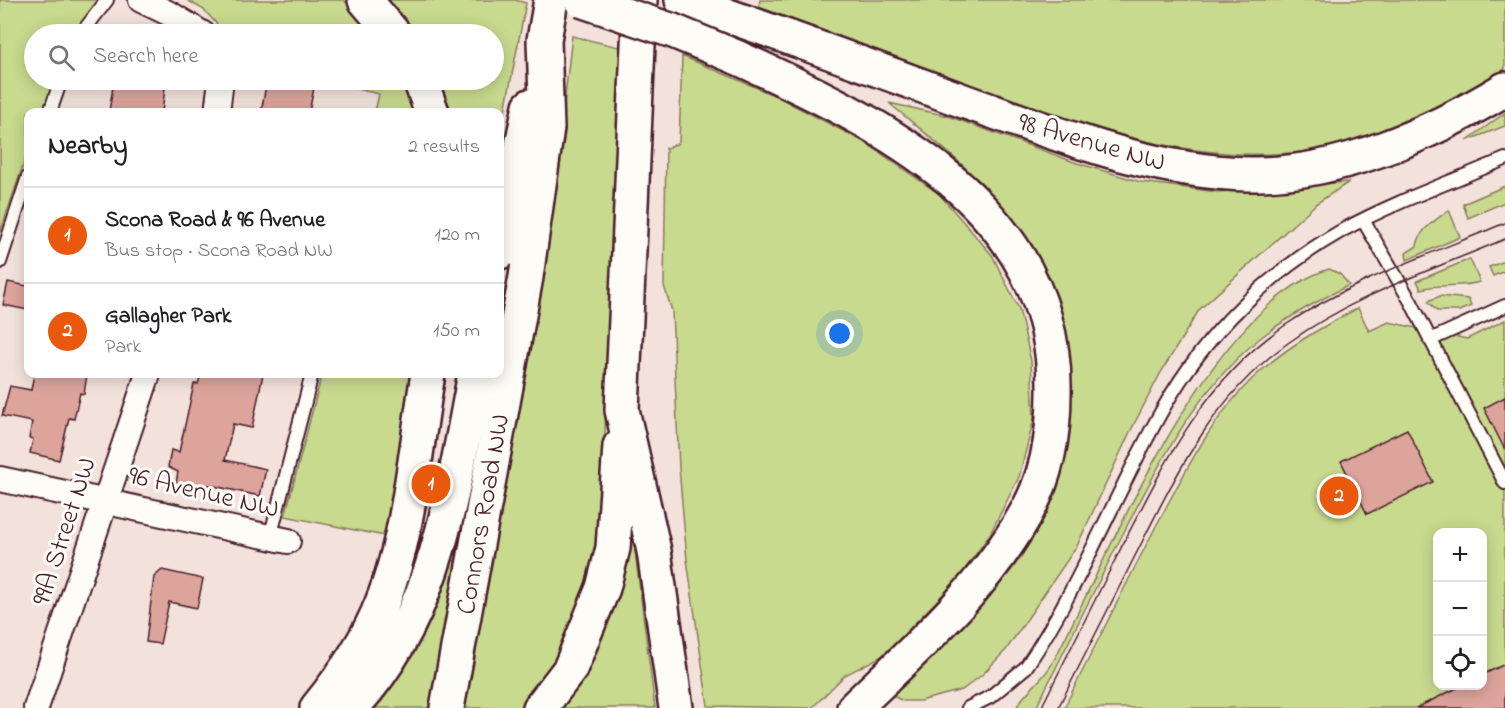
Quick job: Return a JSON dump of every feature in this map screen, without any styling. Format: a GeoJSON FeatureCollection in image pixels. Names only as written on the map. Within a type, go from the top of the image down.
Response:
{"type":"FeatureCollection","features":[{"type":"Feature","properties":{"kind":"main road"},"geometry":{"type":"LineString","coordinates":[[365,0],[385,24]]}},
{"type":"Feature","properties":{"kind":"main road","name":"Connors Road NW"},"geometry":{"type":"LineString","coordinates":[[447,708],[534,219],[547,128],[544,40],[551,0]]}},
{"type":"Feature","properties":{"kind":"main road"},"geometry":{"type":"LineString","coordinates":[[581,0],[673,31],[736,57],[849,111],[897,139],[954,180],[982,208],[1019,257],[1043,309],[1050,337],[1055,378],[1054,429],[1047,465],[1026,514],[987,574],[937,629],[860,707]]}},
{"type":"Feature","properties":{"kind":"main road"},"geometry":{"type":"LineString","coordinates":[[540,708],[570,669],[603,588],[613,548],[622,410],[640,0]]}},
{"type":"Feature","properties":{"kind":"main road","name":"98 Avenue NW"},"geometry":{"type":"LineString","coordinates":[[682,0],[1087,145],[1161,164],[1250,174],[1309,169],[1382,149],[1430,131],[1505,89]]}},
{"type":"Feature","properties":{"kind":"main road"},"geometry":{"type":"LineString","coordinates":[[504,233],[544,40]]}},
{"type":"Feature","properties":{"kind":"main road"},"geometry":{"type":"LineString","coordinates":[[424,90],[430,108]]}},
{"type":"Feature","properties":{"kind":"main road"},"geometry":{"type":"LineString","coordinates":[[317,708],[363,643],[391,580],[402,530],[427,378]]}},
{"type":"Feature","properties":{"kind":"main road"},"geometry":{"type":"LineString","coordinates":[[351,708],[374,680],[402,637],[430,576],[447,517],[474,378]]}},
{"type":"Feature","properties":{"kind":"main road"},"geometry":{"type":"LineString","coordinates":[[622,410],[654,551],[676,708]]}},
{"type":"Feature","properties":{"kind":"street"},"geometry":{"type":"LineString","coordinates":[[141,0],[186,24]]}},
{"type":"Feature","properties":{"kind":"street"},"geometry":{"type":"LineString","coordinates":[[218,108],[220,90]]}},
{"type":"Feature","properties":{"kind":"street","name":"99A Street NW"},"geometry":{"type":"LineString","coordinates":[[36,708],[147,378]]}},
{"type":"Feature","properties":{"kind":"street","name":"96 Avenue NW"},"geometry":{"type":"LineString","coordinates":[[0,479],[279,539]]}},
{"type":"Feature","properties":{"kind":"lane"},"geometry":{"type":"LineString","coordinates":[[89,24],[107,0]]}},
{"type":"Feature","properties":{"kind":"lane"},"geometry":{"type":"LineString","coordinates":[[51,108],[58,90]]}},
{"type":"Feature","properties":{"kind":"lane"},"geometry":{"type":"LineString","coordinates":[[968,708],[1013,681],[1036,652],[1163,408],[1210,339],[1257,291],[1312,250],[1363,220],[1505,159]]}},
{"type":"Feature","properties":{"kind":"lane"},"geometry":{"type":"LineString","coordinates":[[0,262],[24,189]]}},
{"type":"Feature","properties":{"kind":"lane"},"geometry":{"type":"LineString","coordinates":[[1363,220],[1430,340],[1505,483]]}},
{"type":"Feature","properties":{"kind":"lane"},"geometry":{"type":"LineString","coordinates":[[1430,340],[1505,306]]}},
{"type":"Feature","properties":{"kind":"lane"},"geometry":{"type":"LineString","coordinates":[[279,539],[311,378]]}},
{"type":"Feature","properties":{"kind":"green space"},"geometry":{"type":"Polygon","coordinates":[[[0,0],[107,0],[89,24],[24,24],[24,90],[52,90],[44,108],[24,108],[24,163],[0,233],[0,0]]]}},
{"type":"Feature","properties":{"kind":"green space"},"geometry":{"type":"Polygon","coordinates":[[[187,0],[344,0],[366,24],[217,24],[204,10],[187,0]]]}},
{"type":"Feature","properties":{"kind":"green space"},"geometry":{"type":"Polygon","coordinates":[[[385,0],[515,0],[526,3],[504,116],[504,108],[445,108],[438,90],[504,90],[504,24],[403,24],[385,0]]]}},
{"type":"Feature","properties":{"kind":"green space"},"geometry":{"type":"Polygon","coordinates":[[[760,0],[1505,0],[1505,69],[1440,107],[1372,137],[1323,149],[1277,154],[1231,154],[1186,149],[1142,140],[1054,115],[759,7],[760,0]]]}},
{"type":"Feature","properties":{"kind":"green space"},"geometry":{"type":"Polygon","coordinates":[[[572,36],[623,48],[601,514],[583,593],[564,641],[537,686],[519,708],[460,708],[550,225],[572,36]]]}},
{"type":"Feature","properties":{"kind":"green space"},"geometry":{"type":"Polygon","coordinates":[[[682,56],[778,97],[866,143],[939,194],[992,255],[1019,309],[1031,361],[1034,419],[1019,477],[990,534],[958,579],[884,655],[845,675],[812,708],[708,706],[687,560],[679,468],[672,311],[664,286],[666,148],[679,143],[682,56]]]}},
{"type":"Feature","properties":{"kind":"green space"},"geometry":{"type":"Polygon","coordinates":[[[362,90],[406,90],[413,108],[376,108],[379,94],[362,90]]]}},
{"type":"Feature","properties":{"kind":"green space"},"geometry":{"type":"Polygon","coordinates":[[[889,103],[948,116],[1077,163],[1141,182],[1217,192],[1349,182],[1317,203],[1199,310],[1160,374],[1129,434],[1077,546],[1006,650],[983,674],[962,690],[920,701],[903,701],[891,695],[891,690],[953,634],[982,604],[1010,572],[1036,531],[1055,488],[1067,442],[1071,395],[1068,348],[1057,302],[1038,259],[1012,218],[984,186],[954,157],[889,103]]]}},
{"type":"Feature","properties":{"kind":"green space"},"geometry":{"type":"Polygon","coordinates":[[[1505,113],[1505,126],[1466,141],[1505,113]]]}},
{"type":"Feature","properties":{"kind":"green space"},"geometry":{"type":"Polygon","coordinates":[[[1505,186],[1505,202],[1468,218],[1463,204],[1505,186]]]}},
{"type":"Feature","properties":{"kind":"green space"},"geometry":{"type":"Polygon","coordinates":[[[1449,210],[1460,237],[1407,260],[1406,253],[1417,246],[1421,234],[1449,210]]]}},
{"type":"Feature","properties":{"kind":"green space"},"geometry":{"type":"Polygon","coordinates":[[[1470,259],[1480,282],[1421,289],[1417,281],[1470,259]]]}},
{"type":"Feature","properties":{"kind":"green space"},"geometry":{"type":"Polygon","coordinates":[[[1505,261],[1505,271],[1493,276],[1489,267],[1505,261]]]}},
{"type":"Feature","properties":{"kind":"green space"},"geometry":{"type":"Polygon","coordinates":[[[1329,269],[1340,274],[1349,285],[1292,316],[1259,339],[1217,380],[1199,403],[1153,476],[1036,708],[1016,708],[1045,675],[1053,662],[1133,500],[1167,439],[1203,382],[1242,332],[1284,293],[1329,269]]]}},
{"type":"Feature","properties":{"kind":"green space"},"geometry":{"type":"Polygon","coordinates":[[[1440,296],[1468,299],[1471,306],[1459,311],[1437,311],[1428,301],[1440,296]]]}},
{"type":"Feature","properties":{"kind":"green space"},"geometry":{"type":"Polygon","coordinates":[[[1358,308],[1369,331],[1389,322],[1467,339],[1505,320],[1505,708],[1064,708],[1176,489],[1210,431],[1252,379],[1302,340],[1358,308]]]}},
{"type":"Feature","properties":{"kind":"green space"},"geometry":{"type":"Polygon","coordinates":[[[321,378],[412,378],[385,536],[285,516],[321,378]]]}},
{"type":"Feature","properties":{"kind":"green space"},"geometry":{"type":"Polygon","coordinates":[[[629,535],[633,536],[655,708],[559,708],[629,535]]]}},
{"type":"Feature","properties":{"kind":"green space"},"geometry":{"type":"Polygon","coordinates":[[[451,560],[456,561],[433,708],[371,708],[451,560]]]}},
{"type":"Feature","properties":{"kind":"building"},"geometry":{"type":"Polygon","coordinates":[[[112,90],[165,90],[162,108],[110,108],[112,90]]]}},
{"type":"Feature","properties":{"kind":"building"},"geometry":{"type":"Polygon","coordinates":[[[265,90],[314,90],[310,108],[262,108],[265,90]]]}},
{"type":"Feature","properties":{"kind":"building"},"geometry":{"type":"Polygon","coordinates":[[[8,282],[24,285],[24,309],[3,305],[8,282]]]}},
{"type":"Feature","properties":{"kind":"building"},"geometry":{"type":"Polygon","coordinates":[[[33,378],[86,378],[84,394],[80,393],[74,419],[69,418],[59,460],[30,453],[33,439],[29,438],[32,422],[2,416],[10,386],[31,390],[33,378]]]}},
{"type":"Feature","properties":{"kind":"building"},"geometry":{"type":"Polygon","coordinates":[[[200,378],[262,378],[252,428],[233,424],[225,460],[266,469],[260,496],[209,485],[208,489],[176,483],[178,472],[168,467],[171,450],[179,452],[194,384],[198,384],[200,378]]]}},
{"type":"Feature","properties":{"kind":"building"},"geometry":{"type":"Polygon","coordinates":[[[1505,397],[1505,450],[1484,408],[1505,397]]]}},
{"type":"Feature","properties":{"kind":"building"},"geometry":{"type":"Polygon","coordinates":[[[1407,429],[1433,482],[1367,514],[1341,461],[1407,429]]]}},
{"type":"Feature","properties":{"kind":"building"},"geometry":{"type":"Polygon","coordinates":[[[162,570],[203,579],[197,608],[169,602],[160,644],[146,642],[154,577],[162,570]]]}},
{"type":"Feature","properties":{"kind":"building"},"geometry":{"type":"Polygon","coordinates":[[[1505,664],[1505,708],[1416,708],[1453,690],[1487,690],[1487,673],[1505,664]]]}},
{"type":"Feature","properties":{"kind":"tram line"},"geometry":{"type":"LineString","coordinates":[[1041,708],[1152,487],[1188,427],[1230,372],[1255,348],[1284,326],[1336,295],[1392,269],[1505,223]]}},
{"type":"Feature","properties":{"kind":"tram line"},"geometry":{"type":"LineString","coordinates":[[1058,708],[1181,469],[1198,440],[1238,388],[1261,364],[1288,343],[1339,311],[1393,285],[1505,239]]}},
{"type":"Feature","properties":{"kind":"place","name":"Scona Road & 96 Avenue"},"geometry":{"type":"Point","coordinates":[431,484]}},
{"type":"Feature","properties":{"kind":"place","name":"Gallagher Park"},"geometry":{"type":"Point","coordinates":[1339,496]}}]}
